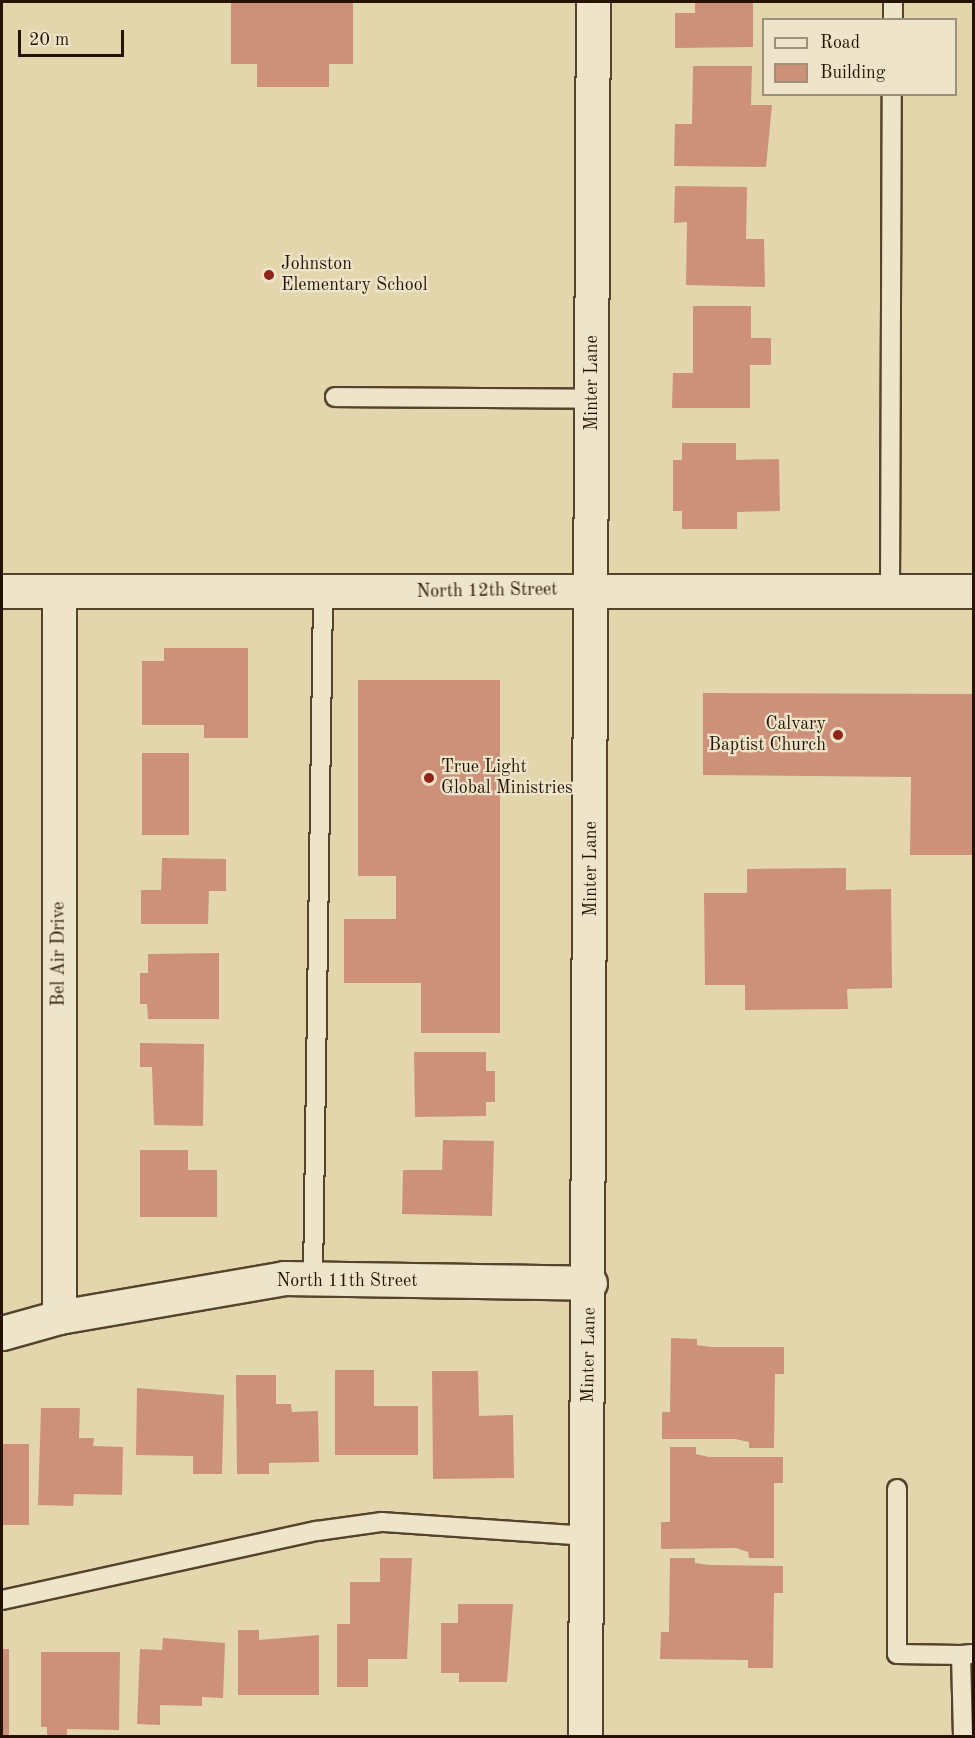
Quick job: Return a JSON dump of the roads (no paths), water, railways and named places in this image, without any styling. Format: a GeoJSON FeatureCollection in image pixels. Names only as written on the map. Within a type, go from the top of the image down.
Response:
{"type":"FeatureCollection","features":[{"type":"Feature","properties":{"kind":"street","name":"Minter Lane"},"geometry":{"type":"LineString","coordinates":[[585,1737],[590,1283],[592,2]]}},
{"type":"Feature","properties":{"kind":"street","name":"North 12th Street"},"geometry":{"type":"LineString","coordinates":[[2,591],[323,593],[592,590],[974,591]]}},
{"type":"Feature","properties":{"kind":"street","name":"Bel Air Drive"},"geometry":{"type":"LineString","coordinates":[[59,591],[59,1317]]}},
{"type":"Feature","properties":{"kind":"street","name":"North 11th Street"},"geometry":{"type":"LineString","coordinates":[[2,1333],[59,1317],[284,1278],[590,1283]]}},
{"type":"Feature","properties":{"kind":"lane"},"geometry":{"type":"LineString","coordinates":[[893,2],[893,18]]}},
{"type":"Feature","properties":{"kind":"lane"},"geometry":{"type":"LineString","coordinates":[[890,591],[892,96]]}},
{"type":"Feature","properties":{"kind":"lane"},"geometry":{"type":"LineString","coordinates":[[335,397],[592,399]]}},
{"type":"Feature","properties":{"kind":"lane"},"geometry":{"type":"LineString","coordinates":[[313,1278],[323,593]]}},
{"type":"Feature","properties":{"kind":"lane"},"geometry":{"type":"LineString","coordinates":[[897,1490],[897,1654],[967,1654],[963,1737]]}},
{"type":"Feature","properties":{"kind":"lane"},"geometry":{"type":"LineString","coordinates":[[2,1600],[317,1531],[382,1522],[587,1536]]}},
{"type":"Feature","properties":{"kind":"place","name":"Johnston Elementary School"},"geometry":{"type":"Point","coordinates":[269,275]}},
{"type":"Feature","properties":{"kind":"place","name":"Calvary Baptist Church"},"geometry":{"type":"Point","coordinates":[838,735]}},
{"type":"Feature","properties":{"kind":"place","name":"True Light Global Ministries"},"geometry":{"type":"Point","coordinates":[429,778]}}]}
